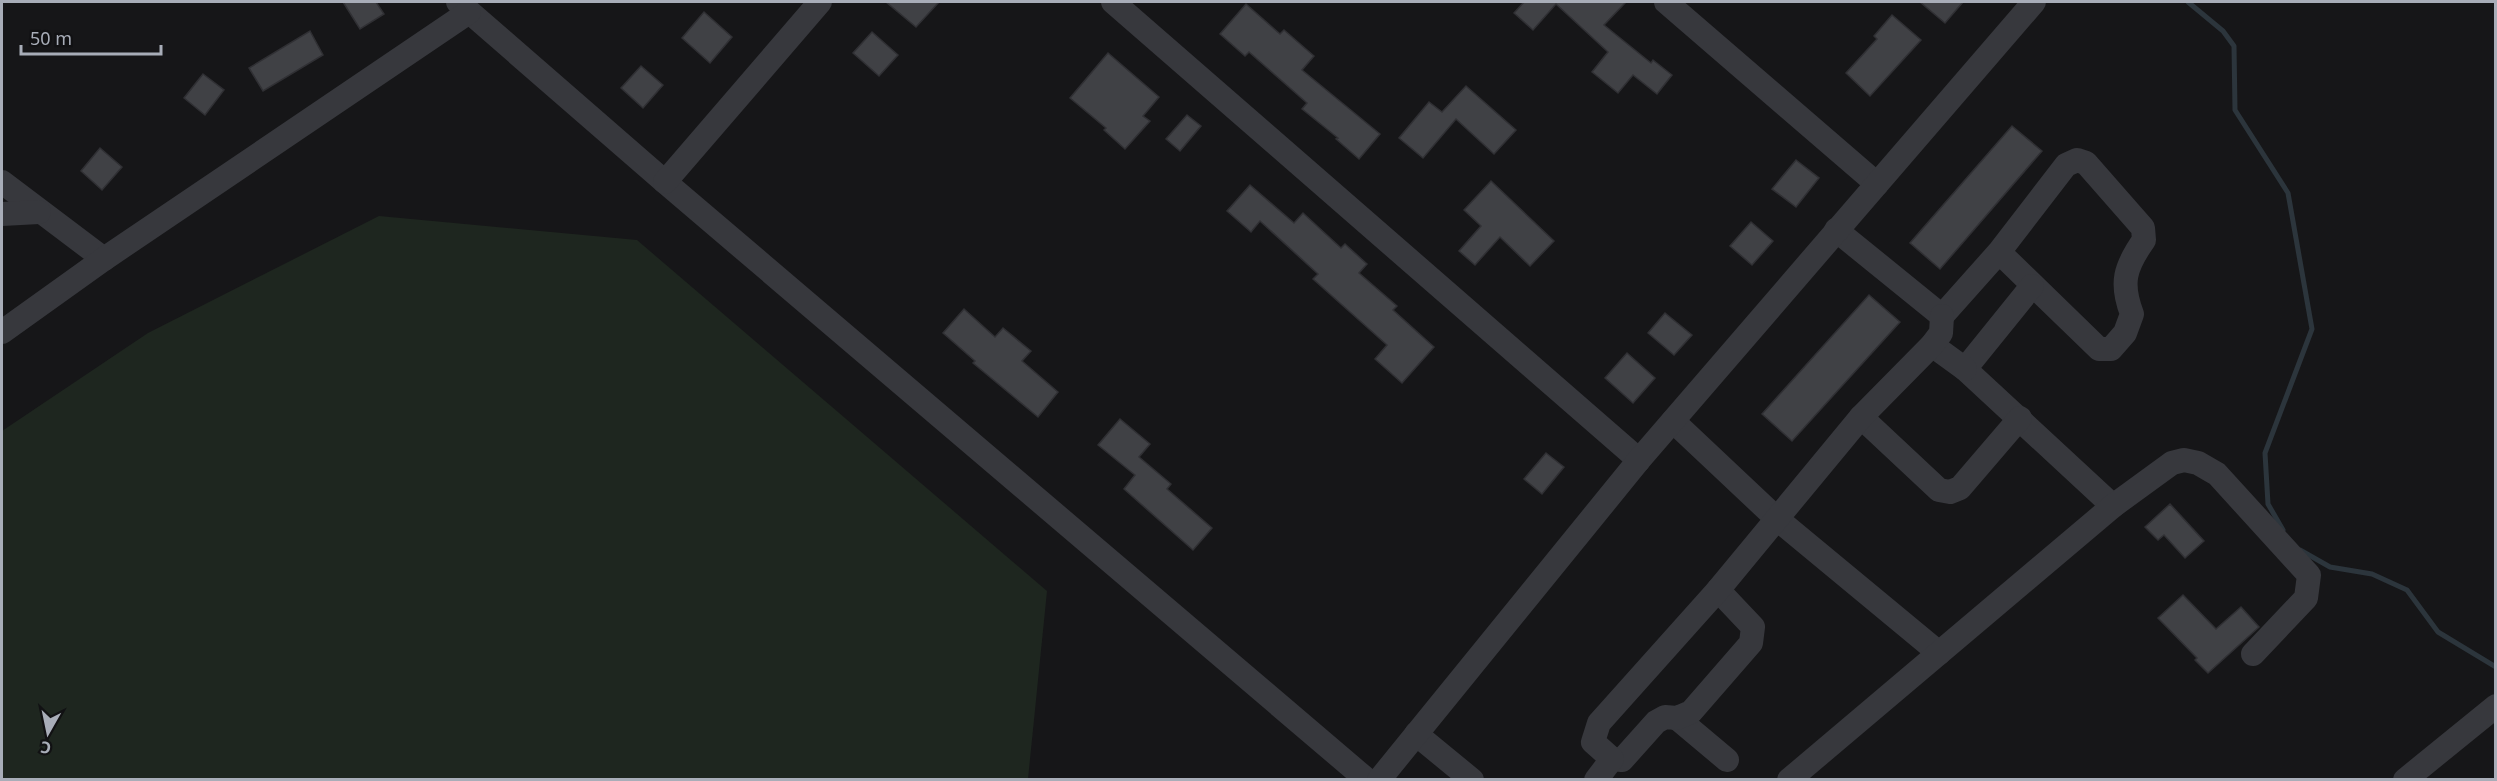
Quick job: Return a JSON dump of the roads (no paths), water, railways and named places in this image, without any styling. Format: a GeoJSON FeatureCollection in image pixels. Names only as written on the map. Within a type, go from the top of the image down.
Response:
{"type":"FeatureCollection","features":[{"type":"Feature","properties":{"kind":"street"},"geometry":{"type":"LineString","coordinates":[[665,182],[819,2]]}},
{"type":"Feature","properties":{"kind":"street"},"geometry":{"type":"LineString","coordinates":[[1113,2],[1639,460]]}},
{"type":"Feature","properties":{"kind":"street"},"geometry":{"type":"LineString","coordinates":[[1666,2],[1877,184]]}},
{"type":"Feature","properties":{"kind":"street"},"geometry":{"type":"LineString","coordinates":[[1379,780],[1639,460],[2034,2]]}},
{"type":"Feature","properties":{"kind":"street"},"geometry":{"type":"LineString","coordinates":[[2,332],[464,7],[665,182],[1367,780]]}},
{"type":"Feature","properties":{"kind":"street"},"geometry":{"type":"LineString","coordinates":[[1718,590],[1753,627],[1751,644],[1691,712],[1677,718],[1665,717],[1656,722],[1622,760],[1612,759],[1593,742],[1599,723],[1718,590],[1861,417],[1932,345],[1941,333],[1942,316],[1999,252],[2066,165],[2077,160],[2086,163],[2143,228],[2144,240],[2131,258],[2125,277],[2125,298],[2132,315],[2125,333],[2111,349],[2098,349],[1999,252]]}},
{"type":"Feature","properties":{"kind":"street"},"geometry":{"type":"LineString","coordinates":[[2,182],[104,259]]}},
{"type":"Feature","properties":{"kind":"street"},"geometry":{"type":"LineString","coordinates":[[2,214],[39,212]]}},
{"type":"Feature","properties":{"kind":"street"},"geometry":{"type":"LineString","coordinates":[[1836,230],[1942,316]]}},
{"type":"Feature","properties":{"kind":"street"},"geometry":{"type":"LineString","coordinates":[[1965,369],[2032,286]]}},
{"type":"Feature","properties":{"kind":"street"},"geometry":{"type":"LineString","coordinates":[[1932,345],[1965,369],[2113,506]]}},
{"type":"Feature","properties":{"kind":"street"},"geometry":{"type":"LineString","coordinates":[[1861,417],[1939,490],[1950,492],[1960,488],[2020,418]]}},
{"type":"Feature","properties":{"kind":"street"},"geometry":{"type":"LineString","coordinates":[[1673,421],[1776,518],[1939,653]]}},
{"type":"Feature","properties":{"kind":"street"},"geometry":{"type":"LineString","coordinates":[[1789,780],[2113,506],[2172,463],[2184,460],[2198,463],[2217,474],[2309,575],[2306,598],[2253,654]]}},
{"type":"Feature","properties":{"kind":"street"},"geometry":{"type":"LineString","coordinates":[[2405,780],[2496,706]]}},
{"type":"Feature","properties":{"kind":"street"},"geometry":{"type":"LineString","coordinates":[[1677,718],[1727,760]]}},
{"type":"Feature","properties":{"kind":"street"},"geometry":{"type":"LineString","coordinates":[[1416,734],[1473,780]]}},
{"type":"Feature","properties":{"kind":"street"},"geometry":{"type":"LineString","coordinates":[[1596,780],[1612,759]]}},
{"type":"Feature","properties":{"kind":"waterway"},"geometry":{"type":"LineString","coordinates":[[2188,2],[2223,31],[2234,46],[2235,110],[2288,193],[2312,329],[2265,453],[2268,504],[2283,530]]}},
{"type":"Feature","properties":{"kind":"waterway"},"geometry":{"type":"LineString","coordinates":[[2300,550],[2330,567],[2372,574],[2407,590],[2438,632],[2496,667]]}}]}
